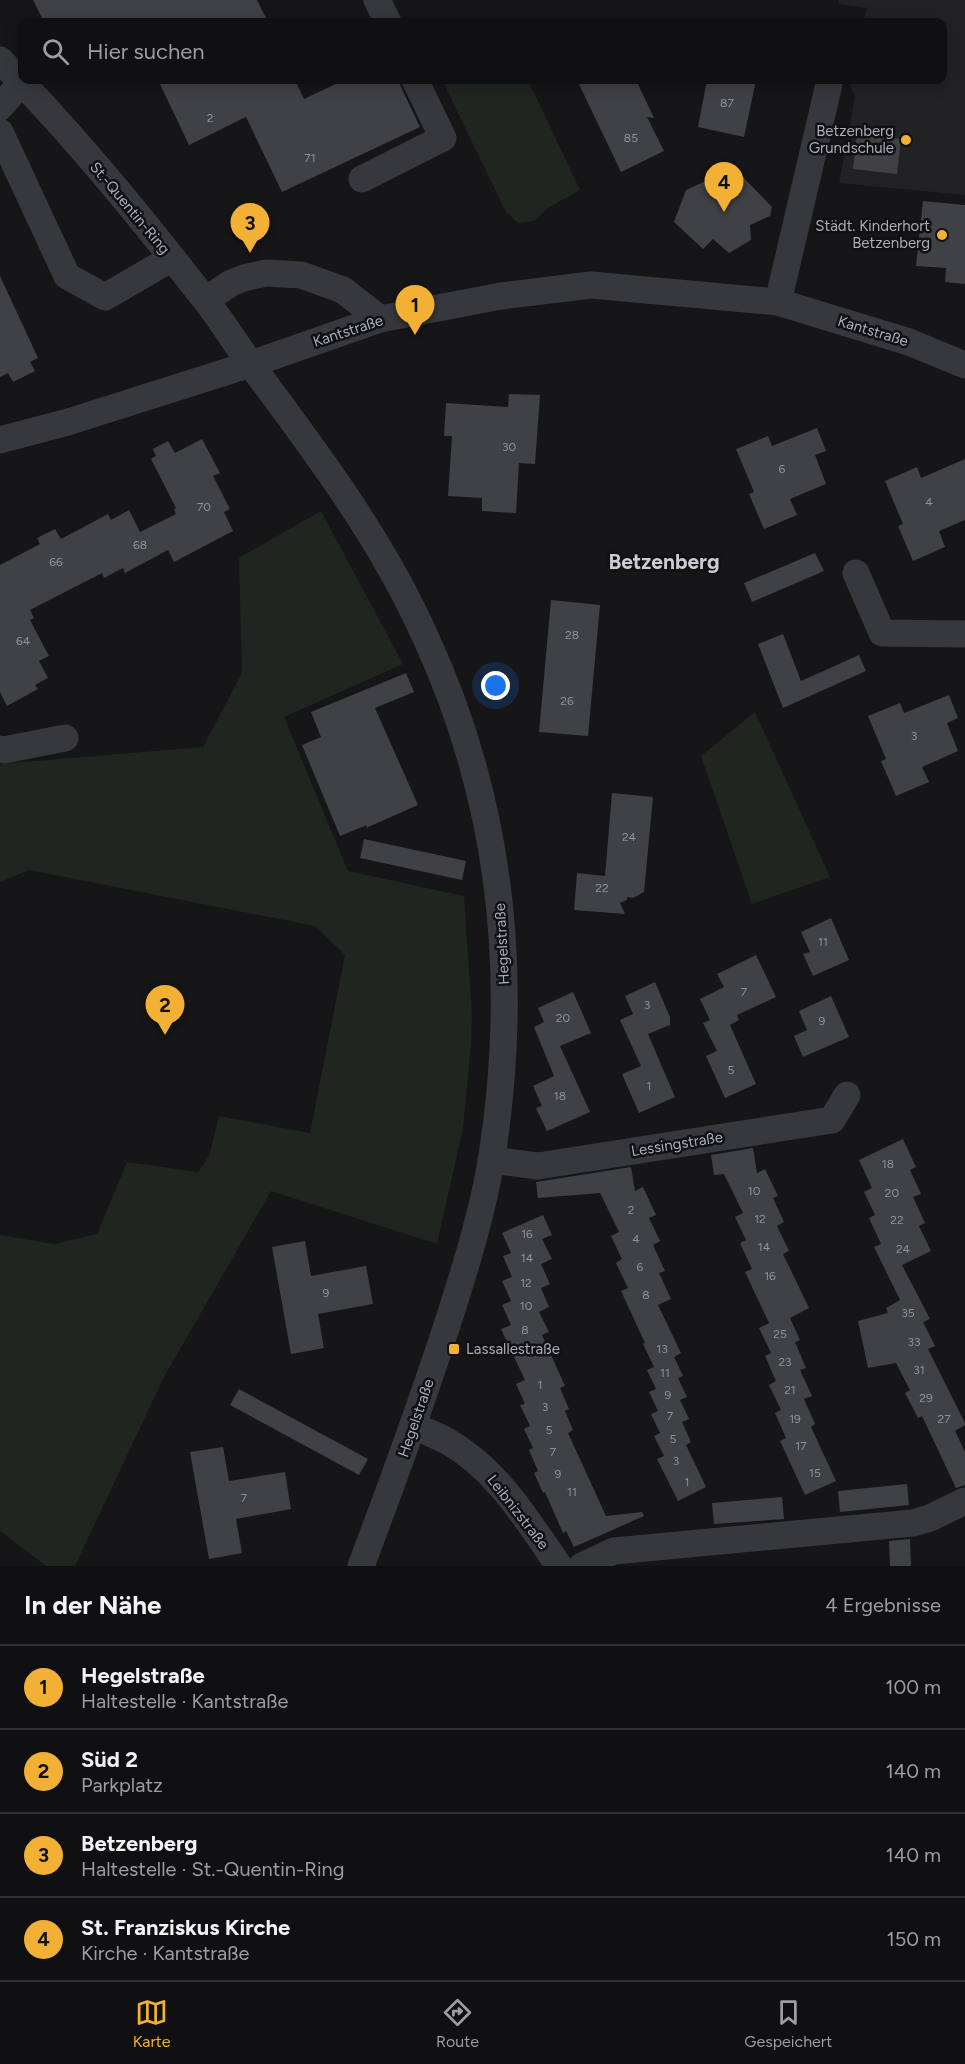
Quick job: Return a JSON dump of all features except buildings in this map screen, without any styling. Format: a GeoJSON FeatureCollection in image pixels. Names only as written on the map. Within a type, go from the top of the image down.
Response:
{"type":"FeatureCollection","features":[{"type":"Feature","properties":{"kind":"street"},"geometry":{"type":"LineString","coordinates":[[377,0],[386,18]]}},
{"type":"Feature","properties":{"kind":"street","name":"St.-Quentin-Ring"},"geometry":{"type":"LineString","coordinates":[[0,60],[18,78]]}},
{"type":"Feature","properties":{"kind":"street"},"geometry":{"type":"LineString","coordinates":[[0,107],[20,84]]}},
{"type":"Feature","properties":{"kind":"street","name":"St.-Quentin-Ring"},"geometry":{"type":"LineString","coordinates":[[24,84],[122,195],[206,300],[251,364]]}},
{"type":"Feature","properties":{"kind":"street"},"geometry":{"type":"LineString","coordinates":[[362,179],[443,138],[417,84]]}},
{"type":"Feature","properties":{"kind":"street"},"geometry":{"type":"LineString","coordinates":[[778,302],[829,84]]}},
{"type":"Feature","properties":{"kind":"street"},"geometry":{"type":"LineString","coordinates":[[0,132],[67,276],[105,297],[172,258]]}},
{"type":"Feature","properties":{"kind":"street"},"geometry":{"type":"LineString","coordinates":[[206,300],[231,283],[244,278],[266,273],[301,275],[343,290],[380,319]]}},
{"type":"Feature","properties":{"kind":"street","name":"Kantstraße"},"geometry":{"type":"LineString","coordinates":[[0,440],[68,422],[251,364],[380,319],[501,296],[591,285],[778,302],[909,342],[965,365]]}},
{"type":"Feature","properties":{"kind":"street","name":"Hegelstraße"},"geometry":{"type":"LineString","coordinates":[[251,364],[306,437],[374,541],[424,633],[466,737],[481,789],[499,897],[505,1012],[503,1059],[491,1160],[463,1273],[413,1425],[361,1566]]}},
{"type":"Feature","properties":{"kind":"street"},"geometry":{"type":"LineString","coordinates":[[856,573],[882,633],[965,634]]}},
{"type":"Feature","properties":{"kind":"street"},"geometry":{"type":"LineString","coordinates":[[0,749],[65,738]]}},
{"type":"Feature","properties":{"kind":"street","name":"Lessingstraße"},"geometry":{"type":"LineString","coordinates":[[491,1160],[538,1166],[832,1120],[847,1095]]}},
{"type":"Feature","properties":{"kind":"street","name":"Leibnizstraße"},"geometry":{"type":"LineString","coordinates":[[413,1425],[448,1442],[492,1476],[512,1499],[559,1566]]}},
{"type":"Feature","properties":{"kind":"street"},"geometry":{"type":"LineString","coordinates":[[582,1566],[614,1551],[913,1523],[930,1518],[965,1501]]}},
{"type":"Feature","properties":{"kind":"shaded area","name":"Betzenberg Grundschule"},"geometry":{"type":"Polygon","coordinates":[[[839,0],[965,0],[965,195],[839,183],[855,97],[849,84],[947,84],[947,18],[864,18],[867,8],[838,4],[839,0]]]}},
{"type":"Feature","properties":{"kind":"shaded area"},"geometry":{"type":"Polygon","coordinates":[[[444,84],[530,84],[580,190],[548,208],[534,221],[518,223],[506,212],[444,84]]]}},
{"type":"Feature","properties":{"kind":"shaded area"},"geometry":{"type":"Polygon","coordinates":[[[321,511],[403,664],[284,717],[348,871],[464,896],[472,1015],[471,1045],[463,1128],[437,1244],[271,1191],[164,1377],[75,1566],[46,1566],[0,1531],[0,1235],[54,1244],[97,1234],[127,1162],[198,1172],[209,1156],[219,1116],[310,1133],[345,955],[315,926],[29,870],[0,882],[0,764],[203,747],[242,673],[239,558],[321,511]]]}},
{"type":"Feature","properties":{"kind":"shaded area"},"geometry":{"type":"Polygon","coordinates":[[[755,712],[830,877],[752,904],[701,756],[755,712]]]}},
{"type":"Feature","properties":{"kind":"place","name":"Betzenberg Grundschule"},"geometry":{"type":"Point","coordinates":[906,140]}},
{"type":"Feature","properties":{"kind":"place","name":"St. Franziskus Kirche"},"geometry":{"type":"Point","coordinates":[724,212]}},
{"type":"Feature","properties":{"kind":"place","name":"Städt. Kinderhort Betzenberg"},"geometry":{"type":"Point","coordinates":[942,235]}},
{"type":"Feature","properties":{"kind":"place","name":"Betzenberg"},"geometry":{"type":"Point","coordinates":[250,253]}},
{"type":"Feature","properties":{"kind":"place","name":"Hegelstraße"},"geometry":{"type":"Point","coordinates":[415,335]}},
{"type":"Feature","properties":{"kind":"place","name":"Süd 2"},"geometry":{"type":"Point","coordinates":[165,1035]}},
{"type":"Feature","properties":{"kind":"place","name":"Lassallestraße"},"geometry":{"type":"Point","coordinates":[454,1349]}},
{"type":"Feature","properties":{"kind":"district","name":"Betzenberg"},"geometry":{"type":"Point","coordinates":[664,562]}}]}
